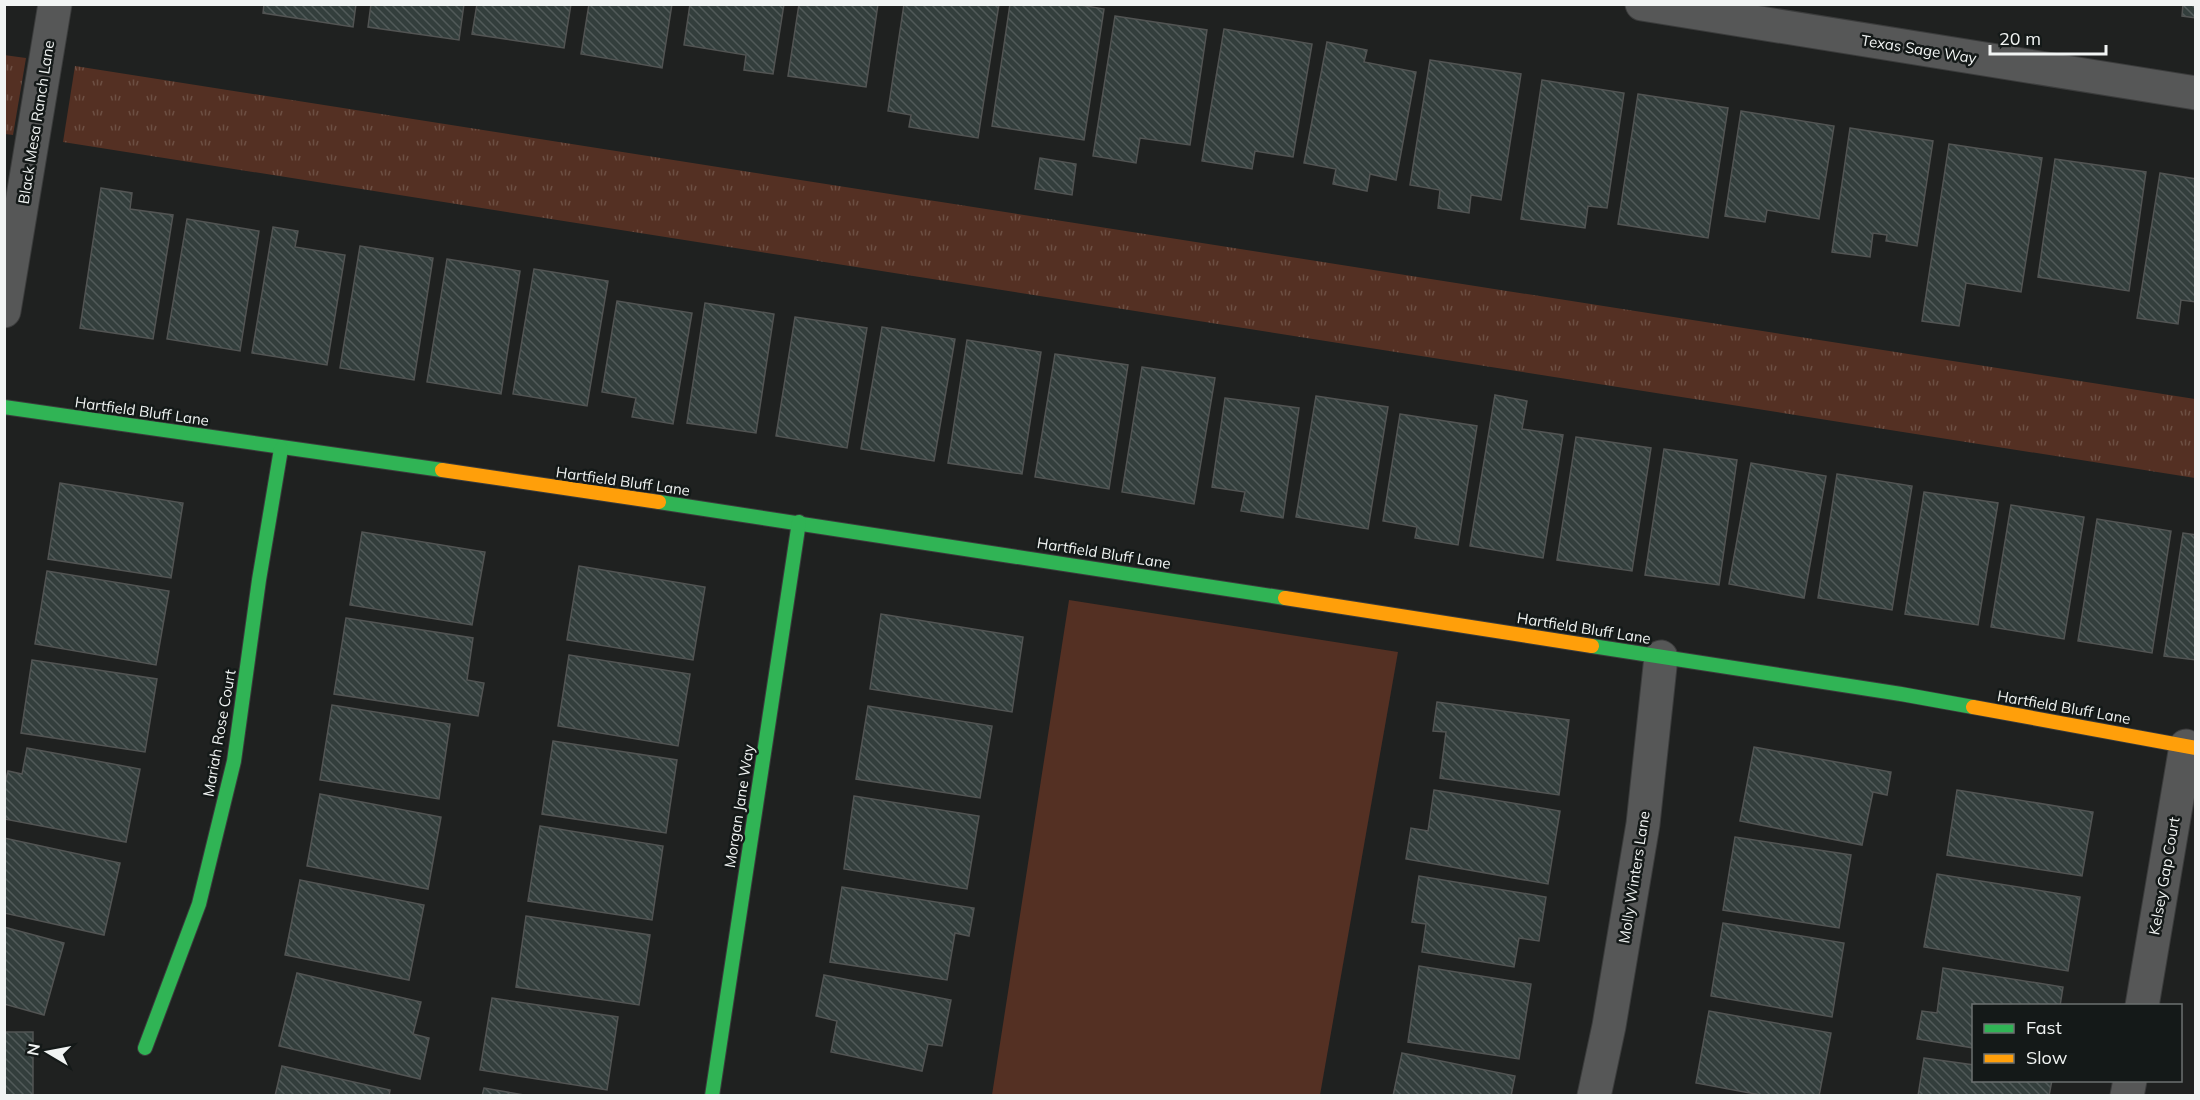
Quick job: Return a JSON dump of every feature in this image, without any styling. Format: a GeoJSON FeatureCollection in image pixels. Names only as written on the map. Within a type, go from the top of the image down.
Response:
{"type":"FeatureCollection","features":[{"type":"Feature","properties":{"kind":"street","name":"Black Mesa Ranch Lane"},"geometry":{"type":"LineString","coordinates":[[4,311],[55,4]]}},
{"type":"Feature","properties":{"kind":"street","name":"Texas Sage Way"},"geometry":{"type":"LineString","coordinates":[[1642,4],[2196,93]]}},
{"type":"Feature","properties":{"kind":"street","name":"Hartfield Bluff Lane"},"geometry":{"type":"LineString","coordinates":[[4,407],[799,522],[1901,694],[2191,747]]}},
{"type":"Feature","properties":{"kind":"street","name":"Mariah Rose Court"},"geometry":{"type":"LineString","coordinates":[[144,1048],[199,904],[234,761],[259,580],[281,448]]}},
{"type":"Feature","properties":{"kind":"street","name":"Morgan Jane Way"},"geometry":{"type":"LineString","coordinates":[[712,1095],[799,522]]}},
{"type":"Feature","properties":{"kind":"street","name":"Molly Winters Lane"},"geometry":{"type":"LineString","coordinates":[[1594,1095],[1609,1026],[1643,824],[1661,657]]}},
{"type":"Feature","properties":{"kind":"street","name":"Kelsey Gap Court"},"geometry":{"type":"LineString","coordinates":[[2142,1004],[2191,747]]}},
{"type":"Feature","properties":{"kind":"green space"},"geometry":{"type":"Polygon","coordinates":[[[4,55],[26,58],[13,135],[5,134],[4,55]]]}},
{"type":"Feature","properties":{"kind":"green space"},"geometry":{"type":"Polygon","coordinates":[[[75,66],[2195,399],[2195,478],[63,142],[75,66]]]}},
{"type":"Feature","properties":{"kind":"green space"},"geometry":{"type":"Polygon","coordinates":[[[1069,600],[1398,652],[1320,1095],[992,1095],[1069,600]]]}},
{"type":"Feature","properties":{"kind":"building"},"geometry":{"type":"Polygon","coordinates":[[[264,4],[356,4],[353,27],[263,13],[264,4]]]}},
{"type":"Feature","properties":{"kind":"building"},"geometry":{"type":"Polygon","coordinates":[[[371,4],[464,4],[459,40],[368,27],[371,4]]]}},
{"type":"Feature","properties":{"kind":"building"},"geometry":{"type":"Polygon","coordinates":[[[477,4],[571,4],[564,48],[472,34],[477,4]]]}},
{"type":"Feature","properties":{"kind":"building"},"geometry":{"type":"Polygon","coordinates":[[[589,4],[672,4],[662,68],[581,54],[589,4]]]}},
{"type":"Feature","properties":{"kind":"building"},"geometry":{"type":"Polygon","coordinates":[[[690,4],[784,4],[773,74],[744,70],[746,55],[684,45],[690,4]]]}},
{"type":"Feature","properties":{"kind":"building"},"geometry":{"type":"Polygon","coordinates":[[[799,4],[878,4],[866,87],[788,76],[799,4]]]}},
{"type":"Feature","properties":{"kind":"building"},"geometry":{"type":"Polygon","coordinates":[[[904,4],[999,4],[978,138],[909,127],[911,115],[888,111],[904,4]]]}},
{"type":"Feature","properties":{"kind":"building"},"geometry":{"type":"Polygon","coordinates":[[[1010,4],[1075,4],[1104,9],[1084,140],[992,126],[1010,4]]]}},
{"type":"Feature","properties":{"kind":"building"},"geometry":{"type":"Polygon","coordinates":[[[2183,4],[2196,4],[2196,18],[2182,16],[2183,4]]]}},
{"type":"Feature","properties":{"kind":"building"},"geometry":{"type":"Polygon","coordinates":[[[1115,16],[1207,30],[1190,145],[1140,138],[1136,163],[1093,156],[1115,16]]]}},
{"type":"Feature","properties":{"kind":"building"},"geometry":{"type":"Polygon","coordinates":[[[1224,29],[1312,44],[1293,157],[1255,151],[1252,169],[1202,161],[1224,29]]]}},
{"type":"Feature","properties":{"kind":"building"},"geometry":{"type":"Polygon","coordinates":[[[1327,42],[1367,50],[1364,62],[1416,72],[1396,180],[1370,174],[1367,191],[1333,184],[1336,169],[1304,163],[1327,42]]]}},
{"type":"Feature","properties":{"kind":"building"},"geometry":{"type":"Polygon","coordinates":[[[1430,60],[1521,74],[1501,200],[1471,195],[1469,213],[1438,208],[1440,190],[1410,185],[1430,60]]]}},
{"type":"Feature","properties":{"kind":"building"},"geometry":{"type":"Polygon","coordinates":[[[1542,80],[1624,93],[1607,208],[1588,206],[1585,228],[1521,219],[1542,80]]]}},
{"type":"Feature","properties":{"kind":"building"},"geometry":{"type":"Polygon","coordinates":[[[1638,94],[1728,108],[1708,238],[1618,224],[1638,94]]]}},
{"type":"Feature","properties":{"kind":"building"},"geometry":{"type":"Polygon","coordinates":[[[1741,111],[1834,126],[1819,219],[1767,210],[1765,222],[1725,216],[1741,111]]]}},
{"type":"Feature","properties":{"kind":"building"},"geometry":{"type":"Polygon","coordinates":[[[1850,128],[1933,141],[1917,246],[1886,241],[1887,235],[1873,233],[1870,257],[1832,252],[1850,128]]]}},
{"type":"Feature","properties":{"kind":"building"},"geometry":{"type":"Polygon","coordinates":[[[1949,144],[2042,158],[2021,292],[1966,283],[1959,326],[1922,321],[1949,144]]]}},
{"type":"Feature","properties":{"kind":"building"},"geometry":{"type":"Polygon","coordinates":[[[1040,158],[1076,164],[1072,195],[1035,189],[1040,158]]]}},
{"type":"Feature","properties":{"kind":"building"},"geometry":{"type":"Polygon","coordinates":[[[2055,159],[2146,172],[2129,291],[2038,277],[2055,159]]]}},
{"type":"Feature","properties":{"kind":"building"},"geometry":{"type":"Polygon","coordinates":[[[2160,173],[2196,179],[2196,302],[2181,300],[2178,324],[2137,318],[2160,173]]]}},
{"type":"Feature","properties":{"kind":"building"},"geometry":{"type":"Polygon","coordinates":[[[101,188],[132,193],[130,209],[173,215],[153,339],[80,328],[101,188]]]}},
{"type":"Feature","properties":{"kind":"building"},"geometry":{"type":"Polygon","coordinates":[[[187,219],[259,231],[240,351],[167,339],[187,219]]]}},
{"type":"Feature","properties":{"kind":"building"},"geometry":{"type":"Polygon","coordinates":[[[273,227],[298,231],[295,247],[345,255],[327,365],[252,353],[273,227]]]}},
{"type":"Feature","properties":{"kind":"building"},"geometry":{"type":"Polygon","coordinates":[[[360,246],[433,258],[414,380],[340,368],[360,246]]]}},
{"type":"Feature","properties":{"kind":"building"},"geometry":{"type":"Polygon","coordinates":[[[447,259],[520,271],[501,394],[427,382],[447,259]]]}},
{"type":"Feature","properties":{"kind":"building"},"geometry":{"type":"Polygon","coordinates":[[[534,269],[608,281],[587,406],[513,394],[534,269]]]}},
{"type":"Feature","properties":{"kind":"building"},"geometry":{"type":"Polygon","coordinates":[[[617,301],[692,313],[673,424],[632,417],[636,398],[602,392],[617,301]]]}},
{"type":"Feature","properties":{"kind":"building"},"geometry":{"type":"Polygon","coordinates":[[[705,303],[774,314],[756,433],[687,423],[705,303]]]}},
{"type":"Feature","properties":{"kind":"building"},"geometry":{"type":"Polygon","coordinates":[[[795,317],[867,328],[847,448],[776,436],[795,317]]]}},
{"type":"Feature","properties":{"kind":"building"},"geometry":{"type":"Polygon","coordinates":[[[882,327],[955,339],[934,461],[861,449],[882,327]]]}},
{"type":"Feature","properties":{"kind":"building"},"geometry":{"type":"Polygon","coordinates":[[[967,340],[1041,352],[1022,474],[948,463],[967,340]]]}},
{"type":"Feature","properties":{"kind":"building"},"geometry":{"type":"Polygon","coordinates":[[[1055,354],[1128,365],[1109,489],[1035,477],[1055,354]]]}},
{"type":"Feature","properties":{"kind":"building"},"geometry":{"type":"Polygon","coordinates":[[[1142,367],[1215,378],[1194,504],[1122,492],[1142,367]]]}},
{"type":"Feature","properties":{"kind":"building"},"geometry":{"type":"Polygon","coordinates":[[[1495,395],[1527,401],[1522,429],[1563,435],[1543,558],[1470,546],[1495,395]]]}},
{"type":"Feature","properties":{"kind":"building"},"geometry":{"type":"Polygon","coordinates":[[[1316,396],[1388,407],[1368,529],[1296,517],[1316,396]]]}},
{"type":"Feature","properties":{"kind":"building"},"geometry":{"type":"Polygon","coordinates":[[[1225,398],[1299,408],[1283,518],[1241,511],[1245,492],[1212,487],[1225,398]]]}},
{"type":"Feature","properties":{"kind":"building"},"geometry":{"type":"Polygon","coordinates":[[[1400,414],[1477,426],[1458,545],[1415,538],[1417,527],[1383,521],[1400,414]]]}},
{"type":"Feature","properties":{"kind":"building"},"geometry":{"type":"Polygon","coordinates":[[[1576,437],[1651,448],[1632,571],[1557,560],[1576,437]]]}},
{"type":"Feature","properties":{"kind":"building"},"geometry":{"type":"Polygon","coordinates":[[[1664,449],[1737,460],[1719,585],[1645,575],[1664,449]]]}},
{"type":"Feature","properties":{"kind":"building"},"geometry":{"type":"Polygon","coordinates":[[[1751,463],[1826,476],[1804,598],[1729,584],[1751,463]]]}},
{"type":"Feature","properties":{"kind":"building"},"geometry":{"type":"Polygon","coordinates":[[[1837,474],[1912,486],[1892,610],[1818,598],[1837,474]]]}},
{"type":"Feature","properties":{"kind":"building"},"geometry":{"type":"Polygon","coordinates":[[[60,483],[183,503],[171,578],[48,559],[60,483]]]}},
{"type":"Feature","properties":{"kind":"building"},"geometry":{"type":"Polygon","coordinates":[[[1924,492],[1998,503],[1978,625],[1905,614],[1924,492]]]}},
{"type":"Feature","properties":{"kind":"building"},"geometry":{"type":"Polygon","coordinates":[[[2011,505],[2084,517],[2064,639],[1991,627],[2011,505]]]}},
{"type":"Feature","properties":{"kind":"building"},"geometry":{"type":"Polygon","coordinates":[[[2097,519],[2171,531],[2152,653],[2078,641],[2097,519]]]}},
{"type":"Feature","properties":{"kind":"building"},"geometry":{"type":"Polygon","coordinates":[[[362,532],[485,552],[472,625],[350,605],[362,532]]]}},
{"type":"Feature","properties":{"kind":"building"},"geometry":{"type":"Polygon","coordinates":[[[2183,533],[2196,535],[2196,660],[2164,656],[2183,533]]]}},
{"type":"Feature","properties":{"kind":"building"},"geometry":{"type":"Polygon","coordinates":[[[579,566],[705,587],[693,660],[567,640],[579,566]]]}},
{"type":"Feature","properties":{"kind":"building"},"geometry":{"type":"Polygon","coordinates":[[[47,571],[169,591],[156,665],[35,644],[47,571]]]}},
{"type":"Feature","properties":{"kind":"building"},"geometry":{"type":"Polygon","coordinates":[[[881,614],[1023,637],[1012,712],[870,689],[881,614]]]}},
{"type":"Feature","properties":{"kind":"building"},"geometry":{"type":"Polygon","coordinates":[[[346,618],[473,638],[467,680],[484,683],[478,716],[334,694],[346,618]]]}},
{"type":"Feature","properties":{"kind":"building"},"geometry":{"type":"Polygon","coordinates":[[[569,655],[690,674],[678,746],[558,726],[569,655]]]}},
{"type":"Feature","properties":{"kind":"building"},"geometry":{"type":"Polygon","coordinates":[[[32,660],[157,679],[145,752],[21,733],[32,660]]]}},
{"type":"Feature","properties":{"kind":"building"},"geometry":{"type":"Polygon","coordinates":[[[1437,702],[1569,720],[1559,795],[1440,778],[1446,732],[1433,731],[1437,702]]]}},
{"type":"Feature","properties":{"kind":"building"},"geometry":{"type":"Polygon","coordinates":[[[332,705],[450,724],[439,799],[320,780],[332,705]]]}},
{"type":"Feature","properties":{"kind":"building"},"geometry":{"type":"Polygon","coordinates":[[[868,706],[992,726],[980,798],[856,779],[868,706]]]}},
{"type":"Feature","properties":{"kind":"building"},"geometry":{"type":"Polygon","coordinates":[[[553,741],[677,760],[666,833],[542,814],[553,741]]]}},
{"type":"Feature","properties":{"kind":"building"},"geometry":{"type":"Polygon","coordinates":[[[1754,747],[1891,772],[1887,795],[1873,792],[1862,845],[1740,821],[1754,747]]]}},
{"type":"Feature","properties":{"kind":"building"},"geometry":{"type":"Polygon","coordinates":[[[27,748],[140,769],[126,842],[4,819],[4,788],[8,771],[22,774],[27,748]]]}},
{"type":"Feature","properties":{"kind":"building"},"geometry":{"type":"Polygon","coordinates":[[[1434,790],[1560,811],[1548,884],[1406,859],[1411,828],[1428,831],[1434,790]]]}},
{"type":"Feature","properties":{"kind":"building"},"geometry":{"type":"Polygon","coordinates":[[[1957,790],[2093,812],[2082,876],[1947,855],[1957,790]]]}},
{"type":"Feature","properties":{"kind":"building"},"geometry":{"type":"Polygon","coordinates":[[[320,794],[441,817],[428,889],[307,866],[320,794]]]}},
{"type":"Feature","properties":{"kind":"building"},"geometry":{"type":"Polygon","coordinates":[[[854,796],[979,816],[967,889],[844,869],[854,796]]]}},
{"type":"Feature","properties":{"kind":"building"},"geometry":{"type":"Polygon","coordinates":[[[540,826],[663,846],[652,920],[528,901],[540,826]]]}},
{"type":"Feature","properties":{"kind":"building"},"geometry":{"type":"Polygon","coordinates":[[[1735,837],[1851,855],[1839,928],[1723,910],[1735,837]]]}},
{"type":"Feature","properties":{"kind":"building"},"geometry":{"type":"Polygon","coordinates":[[[4,838],[120,863],[104,935],[4,913],[4,838]]]}},
{"type":"Feature","properties":{"kind":"building"},"geometry":{"type":"Polygon","coordinates":[[[1937,874],[2080,897],[2068,971],[1924,947],[1937,874]]]}},
{"type":"Feature","properties":{"kind":"building"},"geometry":{"type":"Polygon","coordinates":[[[1419,876],[1546,897],[1539,941],[1519,938],[1514,967],[1422,952],[1426,924],[1412,922],[1419,876]]]}},
{"type":"Feature","properties":{"kind":"building"},"geometry":{"type":"Polygon","coordinates":[[[300,880],[424,905],[409,980],[285,955],[300,880]]]}},
{"type":"Feature","properties":{"kind":"building"},"geometry":{"type":"Polygon","coordinates":[[[842,887],[974,908],[969,936],[955,933],[947,980],[830,962],[842,887]]]}},
{"type":"Feature","properties":{"kind":"building"},"geometry":{"type":"Polygon","coordinates":[[[526,916],[650,935],[639,1005],[516,987],[526,916]]]}},
{"type":"Feature","properties":{"kind":"building"},"geometry":{"type":"Polygon","coordinates":[[[1723,923],[1844,943],[1832,1017],[1711,996],[1723,923]]]}},
{"type":"Feature","properties":{"kind":"building"},"geometry":{"type":"Polygon","coordinates":[[[4,927],[64,943],[44,1015],[4,1004],[4,927]]]}},
{"type":"Feature","properties":{"kind":"building"},"geometry":{"type":"Polygon","coordinates":[[[1419,966],[1531,984],[1519,1059],[1408,1042],[1419,966]]]}},
{"type":"Feature","properties":{"kind":"building"},"geometry":{"type":"Polygon","coordinates":[[[1943,968],[2063,987],[2060,1004],[1972,1004],[1972,1048],[1917,1039],[1922,1011],[1937,1013],[1943,968]]]}},
{"type":"Feature","properties":{"kind":"building"},"geometry":{"type":"Polygon","coordinates":[[[297,973],[421,1002],[413,1034],[429,1038],[420,1079],[279,1046],[297,973]]]}},
{"type":"Feature","properties":{"kind":"building"},"geometry":{"type":"Polygon","coordinates":[[[824,975],[951,1000],[942,1046],[928,1044],[922,1071],[831,1052],[837,1021],[816,1016],[824,975]]]}},
{"type":"Feature","properties":{"kind":"building"},"geometry":{"type":"Polygon","coordinates":[[[492,998],[618,1017],[607,1090],[480,1070],[492,998]]]}},
{"type":"Feature","properties":{"kind":"building"},"geometry":{"type":"Polygon","coordinates":[[[1709,1011],[1831,1033],[1819,1096],[1766,1096],[1696,1083],[1709,1011]]]}},
{"type":"Feature","properties":{"kind":"building"},"geometry":{"type":"Polygon","coordinates":[[[4,1032],[33,1032],[33,1096],[4,1096],[4,1032]]]}},
{"type":"Feature","properties":{"kind":"building"},"geometry":{"type":"Polygon","coordinates":[[[1402,1053],[1515,1076],[1511,1096],[1393,1096],[1402,1053]]]}},
{"type":"Feature","properties":{"kind":"building"},"geometry":{"type":"Polygon","coordinates":[[[1924,1058],[1972,1065],[1972,1082],[2052,1082],[2049,1096],[1918,1096],[1924,1058]]]}},
{"type":"Feature","properties":{"kind":"building"},"geometry":{"type":"Polygon","coordinates":[[[282,1066],[390,1090],[389,1096],[275,1096],[282,1066]]]}},
{"type":"Feature","properties":{"kind":"building"},"geometry":{"type":"Polygon","coordinates":[[[484,1088],[530,1096],[482,1096],[484,1088]]]}},
{"type":"Feature","properties":{"kind":"traffic: fast"},"geometry":{"type":"LineString","coordinates":[[4,407],[442,470]]}},
{"type":"Feature","properties":{"kind":"traffic: fast"},"geometry":{"type":"LineString","coordinates":[[145,1048],[199,904],[234,761],[259,580],[281,449]]}},
{"type":"Feature","properties":{"kind":"traffic: fast"},"geometry":{"type":"LineString","coordinates":[[659,502],[1285,598]]}},
{"type":"Feature","properties":{"kind":"traffic: fast"},"geometry":{"type":"LineString","coordinates":[[712,1096],[799,522]]}},
{"type":"Feature","properties":{"kind":"traffic: fast"},"geometry":{"type":"LineString","coordinates":[[1592,646],[1973,707]]}},
{"type":"Feature","properties":{"kind":"traffic: slow"},"geometry":{"type":"LineString","coordinates":[[442,470],[659,502]]}},
{"type":"Feature","properties":{"kind":"traffic: slow"},"geometry":{"type":"LineString","coordinates":[[1285,598],[1592,646]]}},
{"type":"Feature","properties":{"kind":"traffic: slow"},"geometry":{"type":"LineString","coordinates":[[1973,707],[2196,748]]}}]}
